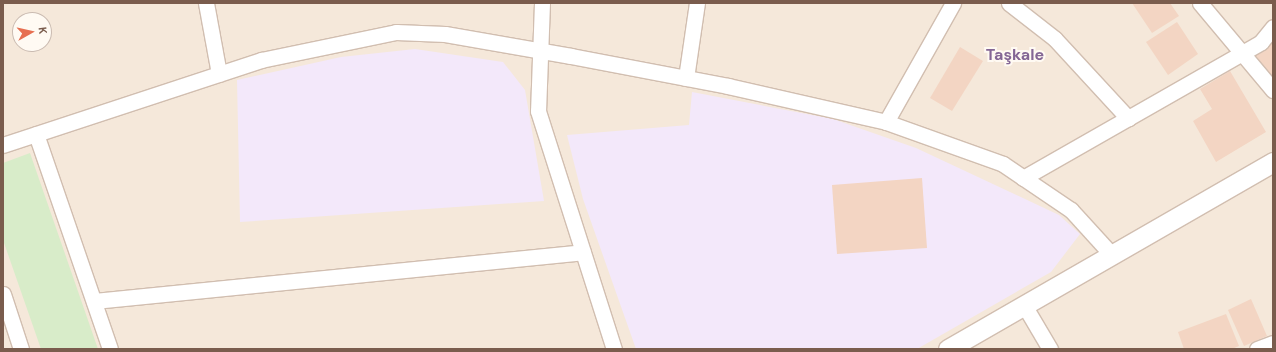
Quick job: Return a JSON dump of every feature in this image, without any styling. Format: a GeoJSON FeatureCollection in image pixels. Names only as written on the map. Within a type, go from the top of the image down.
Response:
{"type":"FeatureCollection","features":[{"type":"Feature","properties":{"kind":"street"},"geometry":{"type":"LineString","coordinates":[[206,3],[219,74]]}},
{"type":"Feature","properties":{"kind":"street"},"geometry":{"type":"LineString","coordinates":[[542,3],[538,111],[614,349]]}},
{"type":"Feature","properties":{"kind":"street"},"geometry":{"type":"LineString","coordinates":[[686,78],[697,3]]}},
{"type":"Feature","properties":{"kind":"street"},"geometry":{"type":"LineString","coordinates":[[886,122],[953,3]]}},
{"type":"Feature","properties":{"kind":"street"},"geometry":{"type":"LineString","coordinates":[[1009,3],[1055,39],[1128,118]]}},
{"type":"Feature","properties":{"kind":"street"},"geometry":{"type":"LineString","coordinates":[[1200,3],[1243,52],[1273,90]]}},
{"type":"Feature","properties":{"kind":"street"},"geometry":{"type":"LineString","coordinates":[[1023,178],[1261,42],[1273,27]]}},
{"type":"Feature","properties":{"kind":"street"},"geometry":{"type":"LineString","coordinates":[[3,145],[261,60],[396,32],[445,34],[540,50],[686,78],[886,122],[1003,164],[1070,210],[1112,255]]}},
{"type":"Feature","properties":{"kind":"street"},"geometry":{"type":"LineString","coordinates":[[36,134],[110,349]]}},
{"type":"Feature","properties":{"kind":"street"},"geometry":{"type":"LineString","coordinates":[[948,349],[1273,162]]}},
{"type":"Feature","properties":{"kind":"street"},"geometry":{"type":"LineString","coordinates":[[94,301],[583,252]]}},
{"type":"Feature","properties":{"kind":"street"},"geometry":{"type":"LineString","coordinates":[[3,294],[21,349]]}},
{"type":"Feature","properties":{"kind":"street"},"geometry":{"type":"LineString","coordinates":[[1024,305],[1050,349]]}},
{"type":"Feature","properties":{"kind":"street"},"geometry":{"type":"LineString","coordinates":[[1257,349],[1273,343]]}},
{"type":"Feature","properties":{"kind":"shaded area"},"geometry":{"type":"Polygon","coordinates":[[[3,3],[1273,3],[1273,349],[3,349],[3,3]]]}},
{"type":"Feature","properties":{"kind":"shaded area"},"geometry":{"type":"Polygon","coordinates":[[[415,49],[503,62],[525,90],[544,201],[240,222],[237,80],[341,57],[415,49]]]}},
{"type":"Feature","properties":{"kind":"shaded area"},"geometry":{"type":"Polygon","coordinates":[[[692,92],[833,119],[916,148],[1059,215],[1080,234],[1051,272],[917,349],[636,349],[583,199],[567,135],[689,125],[692,92]]]}},
{"type":"Feature","properties":{"kind":"green space"},"geometry":{"type":"Polygon","coordinates":[[[30,153],[98,349],[41,349],[3,240],[3,163],[30,153]]]}},
{"type":"Feature","properties":{"kind":"building"},"geometry":{"type":"Polygon","coordinates":[[[1132,3],[1170,3],[1179,16],[1152,33],[1132,3]]]}},
{"type":"Feature","properties":{"kind":"building"},"geometry":{"type":"Polygon","coordinates":[[[1177,22],[1198,54],[1168,75],[1146,42],[1177,22]]]}},
{"type":"Feature","properties":{"kind":"building"},"geometry":{"type":"Polygon","coordinates":[[[1273,37],[1273,79],[1252,54],[1273,37]]]}},
{"type":"Feature","properties":{"kind":"building"},"geometry":{"type":"Polygon","coordinates":[[[960,47],[983,61],[952,111],[930,98],[960,47]]]}},
{"type":"Feature","properties":{"kind":"building"},"geometry":{"type":"Polygon","coordinates":[[[1230,71],[1266,132],[1216,162],[1193,121],[1212,109],[1200,89],[1230,71]]]}},
{"type":"Feature","properties":{"kind":"building"},"geometry":{"type":"Polygon","coordinates":[[[922,178],[927,248],[837,254],[832,185],[922,178]]]}},
{"type":"Feature","properties":{"kind":"building"},"geometry":{"type":"Polygon","coordinates":[[[1251,299],[1267,336],[1244,346],[1228,310],[1251,299]]]}},
{"type":"Feature","properties":{"kind":"building"},"geometry":{"type":"Polygon","coordinates":[[[1226,314],[1239,346],[1232,349],[1184,349],[1178,332],[1226,314]]]}},
{"type":"Feature","properties":{"kind":"district","name":"Taşkale"},"geometry":{"type":"Point","coordinates":[1015,55]}}]}
